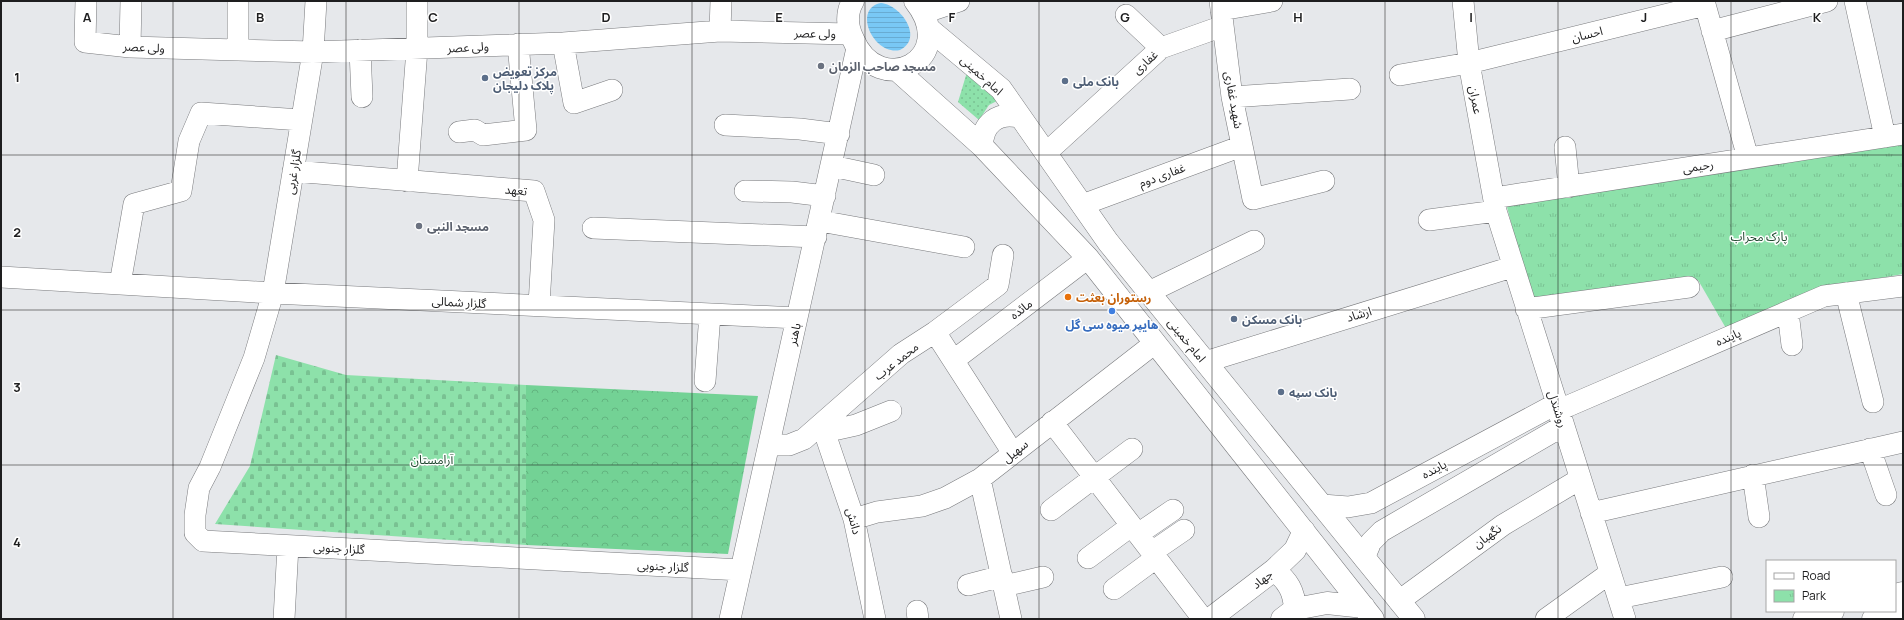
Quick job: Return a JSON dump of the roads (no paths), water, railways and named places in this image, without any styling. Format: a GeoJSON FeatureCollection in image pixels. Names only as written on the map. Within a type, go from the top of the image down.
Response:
{"type":"FeatureCollection","features":[{"type":"Feature","properties":{"kind":"main road"},"geometry":{"type":"LineString","coordinates":[[852,1],[848,18],[854,41],[874,64],[889,70],[906,69],[920,59],[928,44],[922,14]]}},
{"type":"Feature","properties":{"kind":"main road","name":"امام خمینی"},"geometry":{"type":"LineString","coordinates":[[922,14],[1001,89],[1108,242],[1414,619]]}},
{"type":"Feature","properties":{"kind":"main road"},"geometry":{"type":"LineString","coordinates":[[897,70],[982,146],[1088,258],[1368,613]]}},
{"type":"Feature","properties":{"kind":"main road"},"geometry":{"type":"LineString","coordinates":[[982,146],[982,138],[989,123],[1004,115],[1020,117]]}},
{"type":"Feature","properties":{"kind":"main road","name":"جهاد"},"geometry":{"type":"LineString","coordinates":[[1210,619],[1274,570],[1294,550],[1304,531]]}},
{"type":"Feature","properties":{"kind":"main road"},"geometry":{"type":"LineString","coordinates":[[1274,570],[1283,577],[1290,586],[1295,597],[1289,614]]}},
{"type":"Feature","properties":{"kind":"main road"},"geometry":{"type":"LineString","coordinates":[[1289,614],[1327,603],[1368,613]]}},
{"type":"Feature","properties":{"kind":"main road"},"geometry":{"type":"LineString","coordinates":[[1804,619],[1829,612]]}},
{"type":"Feature","properties":{"kind":"main road"},"geometry":{"type":"LineString","coordinates":[[1874,619],[1903,612]]}},
{"type":"Feature","properties":{"kind":"street","name":"ولی عصر"},"geometry":{"type":"LineString","coordinates":[[86,1],[85,42],[130,47],[313,52],[563,43],[720,31],[854,41]]}},
{"type":"Feature","properties":{"kind":"street"},"geometry":{"type":"LineString","coordinates":[[130,47],[131,1]]}},
{"type":"Feature","properties":{"kind":"street"},"geometry":{"type":"LineString","coordinates":[[238,1],[238,50]]}},
{"type":"Feature","properties":{"kind":"street","name":"گلزار غربی"},"geometry":{"type":"LineString","coordinates":[[273,293],[313,52],[316,1]]}},
{"type":"Feature","properties":{"kind":"street"},"geometry":{"type":"LineString","coordinates":[[407,181],[417,49],[417,1]]}},
{"type":"Feature","properties":{"kind":"street"},"geometry":{"type":"LineString","coordinates":[[720,31],[721,1]]}},
{"type":"Feature","properties":{"kind":"street"},"geometry":{"type":"LineString","coordinates":[[922,14],[959,1]]}},
{"type":"Feature","properties":{"kind":"street","name":"غفاری"},"geometry":{"type":"LineString","coordinates":[[1046,153],[1160,48],[1221,12],[1272,1]]}},
{"type":"Feature","properties":{"kind":"street","name":"عمران"},"geometry":{"type":"LineString","coordinates":[[1463,1],[1469,62],[1495,205]]}},
{"type":"Feature","properties":{"kind":"street"},"geometry":{"type":"LineString","coordinates":[[1712,31],[1828,1]]}},
{"type":"Feature","properties":{"kind":"street"},"geometry":{"type":"LineString","coordinates":[[1855,1],[1894,135]]}},
{"type":"Feature","properties":{"kind":"street"},"geometry":{"type":"LineString","coordinates":[[1704,3],[1748,158]]}},
{"type":"Feature","properties":{"kind":"street","name":"احسان"},"geometry":{"type":"LineString","coordinates":[[1400,75],[1469,62],[1704,3]]}},
{"type":"Feature","properties":{"kind":"street","name":"شهید غفاری"},"geometry":{"type":"LineString","coordinates":[[1221,12],[1232,97],[1253,199],[1324,181]]}},
{"type":"Feature","properties":{"kind":"street"},"geometry":{"type":"LineString","coordinates":[[1126,15],[1160,48]]}},
{"type":"Feature","properties":{"kind":"street","name":"باهنر"},"geometry":{"type":"LineString","coordinates":[[730,619],[839,134],[854,41]]}},
{"type":"Feature","properties":{"kind":"street"},"geometry":{"type":"LineString","coordinates":[[563,43],[574,103],[612,90]]}},
{"type":"Feature","properties":{"kind":"street"},"geometry":{"type":"LineString","coordinates":[[459,132],[475,130],[483,135],[526,130],[518,44]]}},
{"type":"Feature","properties":{"kind":"street"},"geometry":{"type":"LineString","coordinates":[[360,50],[362,97]]}},
{"type":"Feature","properties":{"kind":"street"},"geometry":{"type":"LineString","coordinates":[[1232,97],[1350,88]]}},
{"type":"Feature","properties":{"kind":"street"},"geometry":{"type":"LineString","coordinates":[[120,284],[134,204],[181,191],[189,141],[201,113],[301,120]]}},
{"type":"Feature","properties":{"kind":"street"},"geometry":{"type":"LineString","coordinates":[[725,125],[800,129],[839,134]]}},
{"type":"Feature","properties":{"kind":"street","name":"رحیمی"},"geometry":{"type":"LineString","coordinates":[[1430,220],[1569,187],[1894,135]]}},
{"type":"Feature","properties":{"kind":"street","name":"غفاری دوم"},"geometry":{"type":"LineString","coordinates":[[1082,205],[1242,146]]}},
{"type":"Feature","properties":{"kind":"street"},"geometry":{"type":"LineString","coordinates":[[1565,147],[1569,187]]}},
{"type":"Feature","properties":{"kind":"street"},"geometry":{"type":"LineString","coordinates":[[832,166],[874,175]]}},
{"type":"Feature","properties":{"kind":"street","name":"تعهد"},"geometry":{"type":"LineString","coordinates":[[293,172],[534,191],[544,220],[539,306]]}},
{"type":"Feature","properties":{"kind":"street"},"geometry":{"type":"LineString","coordinates":[[745,190],[792,192],[825,196]]}},
{"type":"Feature","properties":{"kind":"street","name":"روشندل"},"geometry":{"type":"LineString","coordinates":[[1495,205],[1512,267],[1625,619]]}},
{"type":"Feature","properties":{"kind":"street"},"geometry":{"type":"LineString","coordinates":[[593,228],[818,229],[964,247]]}},
{"type":"Feature","properties":{"kind":"street"},"geometry":{"type":"LineString","coordinates":[[1149,292],[1254,241]]}},
{"type":"Feature","properties":{"kind":"street","name":"محمد عرب"},"geometry":{"type":"LineString","coordinates":[[769,445],[789,445],[804,439],[822,425],[901,354],[935,332],[998,285],[1003,255]]}},
{"type":"Feature","properties":{"kind":"street","name":"مائده"},"geometry":{"type":"LineString","coordinates":[[954,360],[1088,258]]}},
{"type":"Feature","properties":{"kind":"street","name":"ارشاد"},"geometry":{"type":"LineString","coordinates":[[1205,362],[1512,267]]}},
{"type":"Feature","properties":{"kind":"street","name":"گلزار شمالی"},"geometry":{"type":"LineString","coordinates":[[1,277],[273,293],[797,318]]}},
{"type":"Feature","properties":{"kind":"street","name":"پاینده"},"geometry":{"type":"LineString","coordinates":[[1322,505],[1348,507],[1371,502],[1560,413],[1824,296],[1903,286]]}},
{"type":"Feature","properties":{"kind":"street"},"geometry":{"type":"LineString","coordinates":[[1526,309],[1689,287]]}},
{"type":"Feature","properties":{"kind":"street","name":"گلزار جنوبی"},"geometry":{"type":"LineString","coordinates":[[273,293],[254,358],[210,467],[199,488],[195,515],[195,533],[203,541],[741,570]]}},
{"type":"Feature","properties":{"kind":"street"},"geometry":{"type":"LineString","coordinates":[[1846,293],[1873,402]]}},
{"type":"Feature","properties":{"kind":"street"},"geometry":{"type":"LineString","coordinates":[[1788,312],[1792,345]]}},
{"type":"Feature","properties":{"kind":"street"},"geometry":{"type":"LineString","coordinates":[[705,381],[710,314]]}},
{"type":"Feature","properties":{"kind":"street"},"geometry":{"type":"LineString","coordinates":[[935,332],[1013,453]]}},
{"type":"Feature","properties":{"kind":"street","name":"سهیل"},"geometry":{"type":"LineString","coordinates":[[854,519],[877,512],[922,506],[945,498],[980,479],[1156,343]]}},
{"type":"Feature","properties":{"kind":"street"},"geometry":{"type":"LineString","coordinates":[[822,425],[838,429],[856,425],[891,411]]}},
{"type":"Feature","properties":{"kind":"street","name":"پاینده"},"geometry":{"type":"LineString","coordinates":[[1364,558],[1371,542],[1382,531],[1560,413]]}},
{"type":"Feature","properties":{"kind":"street"},"geometry":{"type":"LineString","coordinates":[[1052,422],[1203,619]]}},
{"type":"Feature","properties":{"kind":"street","name":"دانش"},"geometry":{"type":"LineString","coordinates":[[822,425],[854,519],[875,619]]}},
{"type":"Feature","properties":{"kind":"street"},"geometry":{"type":"LineString","coordinates":[[1591,513],[1752,475],[1903,442]]}},
{"type":"Feature","properties":{"kind":"street"},"geometry":{"type":"LineString","coordinates":[[1051,510],[1132,449]]}},
{"type":"Feature","properties":{"kind":"street"},"geometry":{"type":"LineString","coordinates":[[1870,449],[1886,495]]}},
{"type":"Feature","properties":{"kind":"street"},"geometry":{"type":"LineString","coordinates":[[1752,475],[1759,517]]}},
{"type":"Feature","properties":{"kind":"street"},"geometry":{"type":"LineString","coordinates":[[980,479],[1011,619]]}},
{"type":"Feature","properties":{"kind":"street","name":"نگهبان"},"geometry":{"type":"LineString","coordinates":[[1399,601],[1503,525],[1580,479]]}},
{"type":"Feature","properties":{"kind":"street"},"geometry":{"type":"LineString","coordinates":[[1088,558],[1134,530],[1173,510]]}},
{"type":"Feature","properties":{"kind":"street"},"geometry":{"type":"LineString","coordinates":[[1114,588],[1184,530]]}},
{"type":"Feature","properties":{"kind":"street"},"geometry":{"type":"LineString","coordinates":[[284,619],[288,546]]}},
{"type":"Feature","properties":{"kind":"street"},"geometry":{"type":"LineString","coordinates":[[1546,619],[1610,572]]}},
{"type":"Feature","properties":{"kind":"street"},"geometry":{"type":"LineString","coordinates":[[968,585],[1044,577]]}},
{"type":"Feature","properties":{"kind":"street"},"geometry":{"type":"LineString","coordinates":[[1618,598],[1722,577]]}},
{"type":"Feature","properties":{"kind":"water"},"geometry":{"type":"Polygon","coordinates":[[[881,3],[889,5],[896,10],[907,23],[910,30],[910,38],[907,45],[900,50],[890,50],[882,46],[874,39],[870,31],[867,22],[868,13],[872,7],[881,3]]]}},
{"type":"Feature","properties":{"kind":"place","name":"مسجد صاحب الزمان"},"geometry":{"type":"Point","coordinates":[821,66]}},
{"type":"Feature","properties":{"kind":"place","name":"مرکز تعویض پلاک دلیجان"},"geometry":{"type":"Point","coordinates":[485,78]}},
{"type":"Feature","properties":{"kind":"place","name":"بانک ملی"},"geometry":{"type":"Point","coordinates":[1065,81]}},
{"type":"Feature","properties":{"kind":"place","name":"مسجد النبی"},"geometry":{"type":"Point","coordinates":[419,226]}},
{"type":"Feature","properties":{"kind":"place","name":"رستوران بعثت"},"geometry":{"type":"Point","coordinates":[1068,297]}},
{"type":"Feature","properties":{"kind":"place","name":"هایپر میوه سی گل"},"geometry":{"type":"Point","coordinates":[1112,311]}},
{"type":"Feature","properties":{"kind":"place","name":"بانک مسکن"},"geometry":{"type":"Point","coordinates":[1234,319]}},
{"type":"Feature","properties":{"kind":"place","name":"بانک سپه"},"geometry":{"type":"Point","coordinates":[1281,392]}},
{"type":"Feature","properties":{"kind":"park label","name":"پارک محراب"},"geometry":{"type":"Point","coordinates":[1759,236]}},
{"type":"Feature","properties":{"kind":"park label","name":"آرامستان"},"geometry":{"type":"Point","coordinates":[432,459]}}]}
